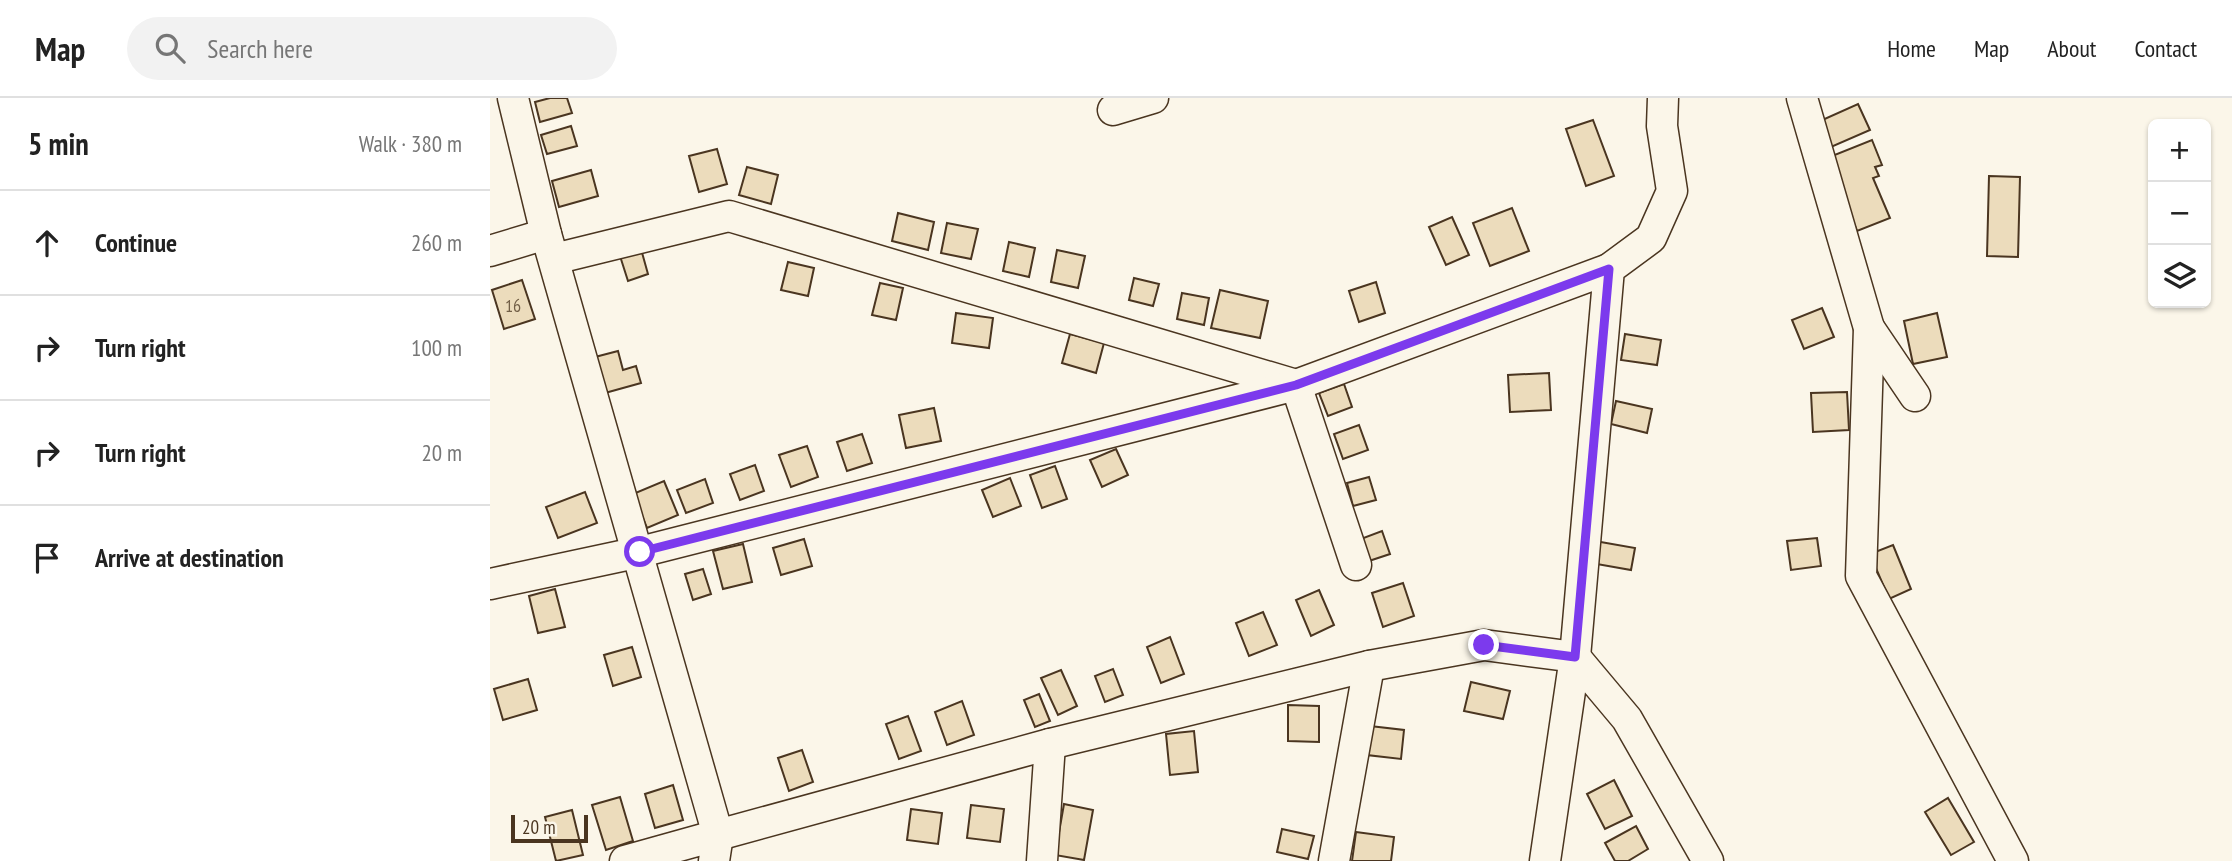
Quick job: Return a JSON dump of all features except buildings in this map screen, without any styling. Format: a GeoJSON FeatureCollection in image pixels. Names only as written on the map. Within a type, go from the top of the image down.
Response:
{"type":"FeatureCollection","features":[{"type":"Feature","properties":{"kind":"street"},"geometry":{"type":"LineString","coordinates":[[513,98],[550,247],[640,552],[716,848]]}},
{"type":"Feature","properties":{"kind":"street"},"geometry":{"type":"LineString","coordinates":[[1113,110],[1153,98]]}},
{"type":"Feature","properties":{"kind":"street"},"geometry":{"type":"LineString","coordinates":[[490,584],[640,552],[1296,385],[1609,269],[1651,238],[1672,191],[1662,126],[1664,98]]}},
{"type":"Feature","properties":{"kind":"street"},"geometry":{"type":"LineString","coordinates":[[1802,98],[1869,328],[1915,396]]}},
{"type":"Feature","properties":{"kind":"street"},"geometry":{"type":"LineString","coordinates":[[490,251],[550,247],[729,216],[1296,385]]}},
{"type":"Feature","properties":{"kind":"street"},"geometry":{"type":"LineString","coordinates":[[1545,861],[1575,657],[1609,269]]}},
{"type":"Feature","properties":{"kind":"street"},"geometry":{"type":"LineString","coordinates":[[1869,328],[1861,576],[2013,861]]}},
{"type":"Feature","properties":{"kind":"street"},"geometry":{"type":"LineString","coordinates":[[1296,385],[1356,565]]}},
{"type":"Feature","properties":{"kind":"street"},"geometry":{"type":"LineString","coordinates":[[625,861],[716,848],[1050,744],[1369,666],[1484,645],[1575,657],[1627,719],[1707,861]]}},
{"type":"Feature","properties":{"kind":"street"},"geometry":{"type":"LineString","coordinates":[[1334,861],[1369,666]]}},
{"type":"Feature","properties":{"kind":"street"},"geometry":{"type":"LineString","coordinates":[[1042,861],[1050,744]]}},
{"type":"Feature","properties":{"kind":"route"},"geometry":{"type":"LineString","coordinates":[[640,552],[1296,385],[1609,269],[1575,657],[1484,645]]}}]}
